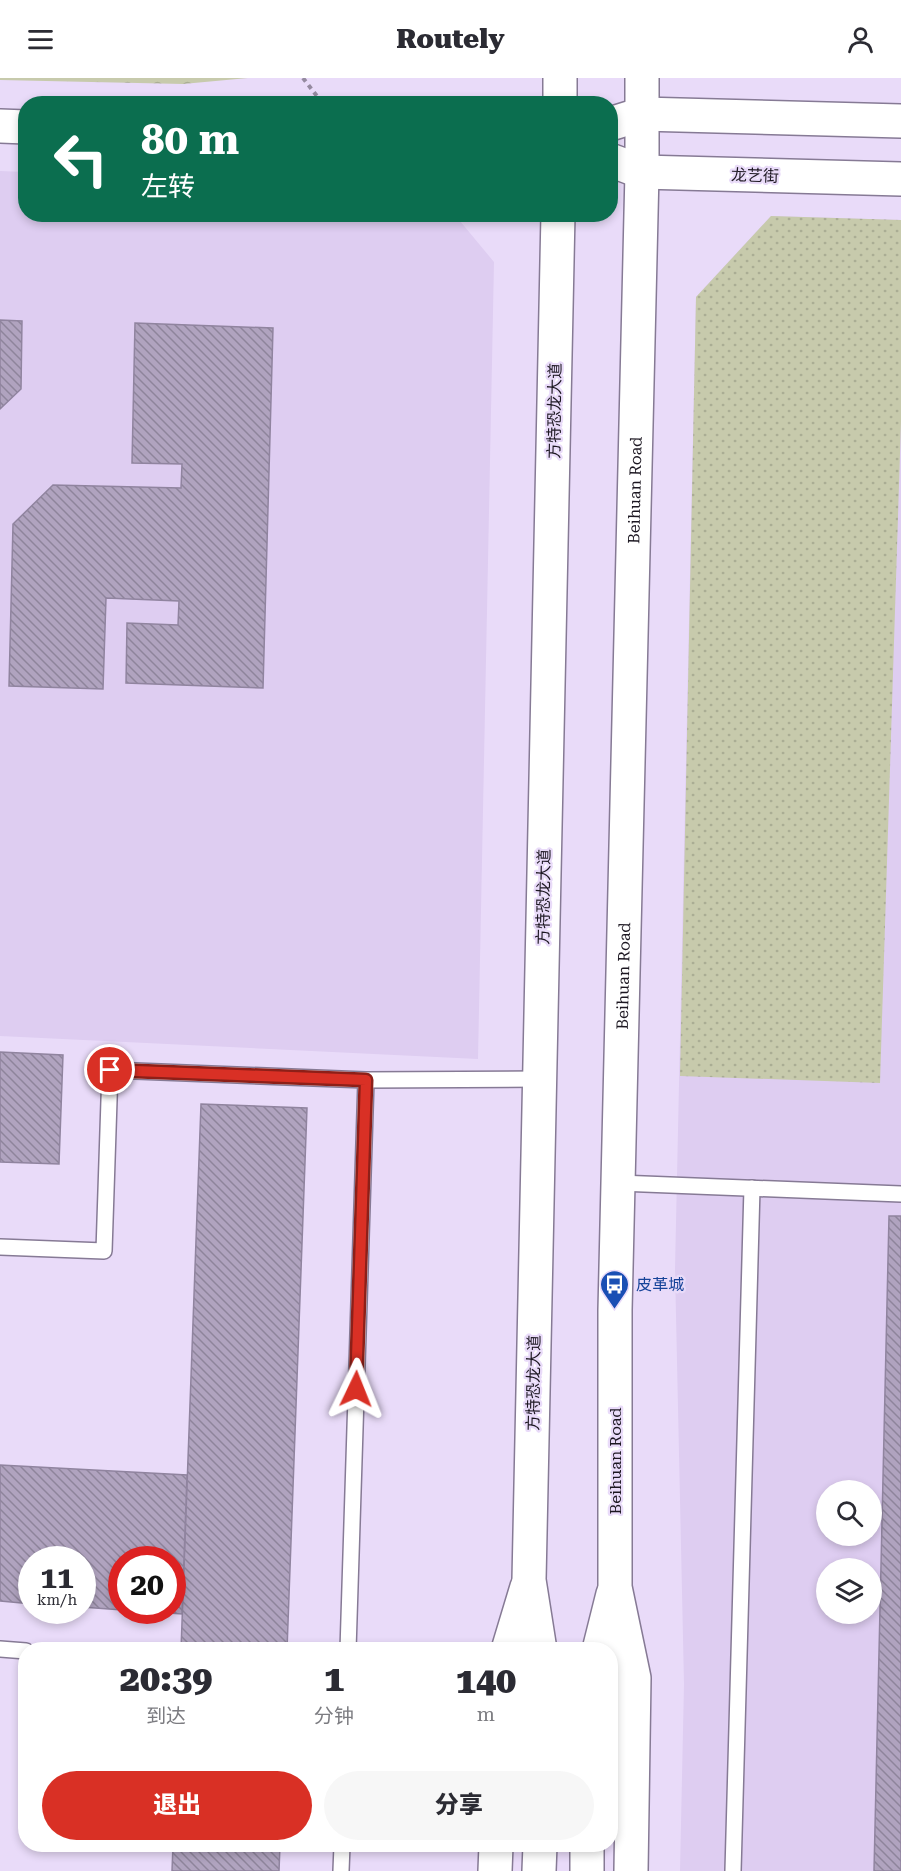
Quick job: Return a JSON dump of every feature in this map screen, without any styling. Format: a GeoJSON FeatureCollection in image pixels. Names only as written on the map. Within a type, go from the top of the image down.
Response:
{"type":"FeatureCollection","features":[{"type":"Feature","properties":{"kind":"main road"},"geometry":{"type":"LineString","coordinates":[[560,78],[560,96]]}},
{"type":"Feature","properties":{"kind":"main road","name":"Beihuan Road"},"geometry":{"type":"LineString","coordinates":[[631,1871],[634,1678],[615,1587],[615,1310],[642,172],[642,78]]}},
{"type":"Feature","properties":{"kind":"main road"},"geometry":{"type":"LineString","coordinates":[[618,122],[642,114],[901,121]]}},
{"type":"Feature","properties":{"kind":"main road"},"geometry":{"type":"LineString","coordinates":[[0,126],[18,127]]}},
{"type":"Feature","properties":{"kind":"main road","name":"龙艺街"},"geometry":{"type":"LineString","coordinates":[[618,163],[642,172],[901,179]]}},
{"type":"Feature","properties":{"kind":"main road","name":"方特恐龙大道"},"geometry":{"type":"LineString","coordinates":[[539,1642],[529,1580],[558,222]]}},
{"type":"Feature","properties":{"kind":"main road","name":"方特恐龙大道"},"geometry":{"type":"LineString","coordinates":[[510,1642],[529,1580]]}},
{"type":"Feature","properties":{"kind":"main road"},"geometry":{"type":"LineString","coordinates":[[601,1642],[615,1587]]}},
{"type":"Feature","properties":{"kind":"main road"},"geometry":{"type":"LineString","coordinates":[[495,1871],[496,1852]]}},
{"type":"Feature","properties":{"kind":"main road"},"geometry":{"type":"LineString","coordinates":[[539,1871],[540,1852]]}},
{"type":"Feature","properties":{"kind":"main road"},"geometry":{"type":"LineString","coordinates":[[587,1852],[587,1871]]}},
{"type":"Feature","properties":{"kind":"lane"},"geometry":{"type":"LineString","coordinates":[[0,1247],[104,1251],[110,1070],[366,1080],[539,1079]]}},
{"type":"Feature","properties":{"kind":"lane"},"geometry":{"type":"LineString","coordinates":[[348,1642],[366,1080]]}},
{"type":"Feature","properties":{"kind":"lane"},"geometry":{"type":"LineString","coordinates":[[619,1183],[901,1194]]}},
{"type":"Feature","properties":{"kind":"lane"},"geometry":{"type":"LineString","coordinates":[[733,1871],[752,1188]]}},
{"type":"Feature","properties":{"kind":"lane"},"geometry":{"type":"LineString","coordinates":[[0,1649],[18,1650]]}},
{"type":"Feature","properties":{"kind":"lane"},"geometry":{"type":"LineString","coordinates":[[341,1871],[342,1852]]}},
{"type":"Feature","properties":{"kind":"path"},"geometry":{"type":"LineString","coordinates":[[303,78],[317,96]]}},
{"type":"Feature","properties":{"kind":"shaded area"},"geometry":{"type":"Polygon","coordinates":[[[0,171],[18,172],[18,222],[461,222],[494,262],[478,1059],[0,1036],[0,171]]]}},
{"type":"Feature","properties":{"kind":"shaded area"},"geometry":{"type":"Polygon","coordinates":[[[771,216],[901,220],[901,1871],[680,1871],[684,1684],[675,1269],[696,297],[771,216]]]}},
{"type":"Feature","properties":{"kind":"green space"},"geometry":{"type":"Polygon","coordinates":[[[0,78],[248,78],[183,84],[0,80],[0,78]]]}},
{"type":"Feature","properties":{"kind":"green space"},"geometry":{"type":"Polygon","coordinates":[[[771,216],[901,220],[901,422],[880,1083],[680,1076],[696,297],[771,216]]]}},
{"type":"Feature","properties":{"kind":"building"},"geometry":{"type":"Polygon","coordinates":[[[0,320],[22,321],[21,389],[0,409],[0,320]]]}},
{"type":"Feature","properties":{"kind":"building"},"geometry":{"type":"Polygon","coordinates":[[[135,323],[273,328],[263,688],[126,683],[127,623],[178,625],[179,601],[106,598],[103,689],[9,686],[13,524],[53,485],[181,488],[182,464],[132,463],[135,323]]]}},
{"type":"Feature","properties":{"kind":"building"},"geometry":{"type":"Polygon","coordinates":[[[0,1052],[63,1055],[59,1164],[0,1162],[0,1052]]]}},
{"type":"Feature","properties":{"kind":"building"},"geometry":{"type":"Polygon","coordinates":[[[201,1104],[307,1108],[287,1642],[181,1642],[182,1624],[186,1624],[185,1546],[201,1104]]]}},
{"type":"Feature","properties":{"kind":"building"},"geometry":{"type":"Polygon","coordinates":[[[889,1216],[901,1216],[901,1871],[874,1871],[880,1624],[882,1624],[889,1216]]]}},
{"type":"Feature","properties":{"kind":"building"},"geometry":{"type":"Polygon","coordinates":[[[0,1465],[187,1475],[184,1546],[108,1546],[108,1609],[96,1608],[96,1546],[18,1546],[18,1603],[0,1601],[0,1465]]]}},
{"type":"Feature","properties":{"kind":"building"},"geometry":{"type":"Polygon","coordinates":[[[173,1852],[280,1852],[279,1871],[172,1871],[173,1852]]]}},
{"type":"Feature","properties":{"kind":"place","name":"皮革城"},"geometry":{"type":"Point","coordinates":[615,1310]}},
{"type":"Feature","properties":{"kind":"route"},"geometry":{"type":"LineString","coordinates":[[110,1070],[366,1080],[356,1389]]}}]}
